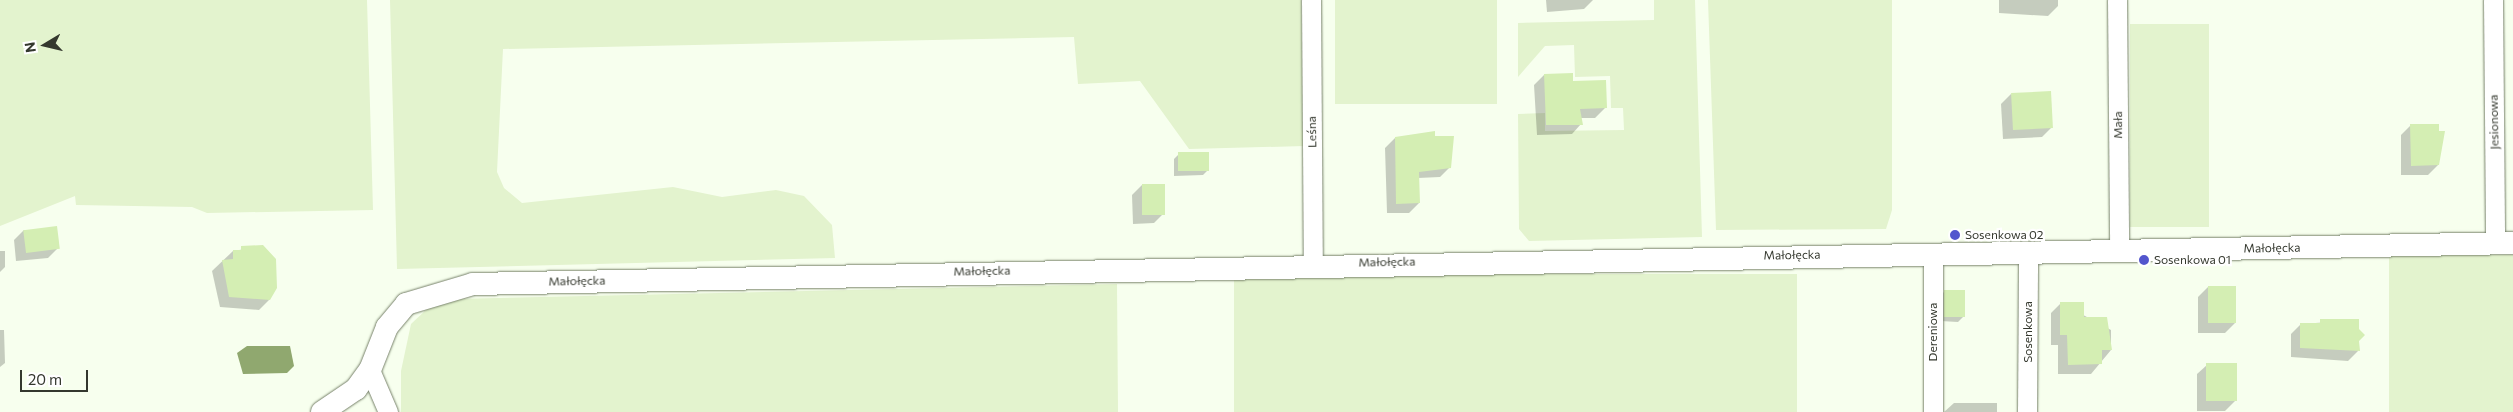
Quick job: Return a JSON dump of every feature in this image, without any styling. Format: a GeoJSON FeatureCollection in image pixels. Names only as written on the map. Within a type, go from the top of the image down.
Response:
{"type":"FeatureCollection","features":[{"type":"Feature","properties":{"kind":"street","name":"Leśna"},"geometry":{"type":"LineString","coordinates":[[1311,0],[1313,264]]}},
{"type":"Feature","properties":{"kind":"street","name":"Mała"},"geometry":{"type":"LineString","coordinates":[[2117,0],[2119,250]]}},
{"type":"Feature","properties":{"kind":"street","name":"Jesionowa"},"geometry":{"type":"LineString","coordinates":[[2492,0],[2504,243]]}},
{"type":"Feature","properties":{"kind":"street","name":"Małołęcka"},"geometry":{"type":"LineString","coordinates":[[322,412],[346,399],[370,370],[387,327],[406,304],[474,284],[1313,264],[2504,243]]}},
{"type":"Feature","properties":{"kind":"street","name":"Sosenkowa"},"geometry":{"type":"LineString","coordinates":[[2028,251],[2028,412]]}},
{"type":"Feature","properties":{"kind":"street","name":"Dereniowa"},"geometry":{"type":"LineString","coordinates":[[1932,253],[1933,412]]}},
{"type":"Feature","properties":{"kind":"street"},"geometry":{"type":"LineString","coordinates":[[370,370],[388,412]]}},
{"type":"Feature","properties":{"kind":"shaded area"},"geometry":{"type":"Polygon","coordinates":[[[0,0],[367,0],[373,210],[207,213],[192,207],[76,205],[75,196],[0,226],[0,0]]]}},
{"type":"Feature","properties":{"kind":"shaded area"},"geometry":{"type":"Polygon","coordinates":[[[390,0],[1301,0],[1304,146],[1189,149],[1140,81],[1078,84],[1074,37],[503,49],[497,172],[504,188],[522,203],[673,187],[722,197],[776,190],[804,196],[832,225],[835,258],[397,269],[390,0]]]}},
{"type":"Feature","properties":{"kind":"shaded area"},"geometry":{"type":"Polygon","coordinates":[[[1335,0],[1497,0],[1497,104],[1335,104],[1335,0]]]}},
{"type":"Feature","properties":{"kind":"shaded area"},"geometry":{"type":"Polygon","coordinates":[[[1654,0],[1695,0],[1702,237],[1529,241],[1519,229],[1518,114],[1545,113],[1545,131],[1624,130],[1623,108],[1611,108],[1610,76],[1575,77],[1574,45],[1545,46],[1518,77],[1518,23],[1654,20],[1654,0]]]}},
{"type":"Feature","properties":{"kind":"shaded area"},"geometry":{"type":"Polygon","coordinates":[[[1708,0],[1892,0],[1892,210],[1886,229],[1716,230],[1708,0]]]}},
{"type":"Feature","properties":{"kind":"shaded area"},"geometry":{"type":"Polygon","coordinates":[[[2130,24],[2209,24],[2209,227],[2130,227],[2130,24]]]}},
{"type":"Feature","properties":{"kind":"shaded area"},"geometry":{"type":"Polygon","coordinates":[[[2389,255],[2513,255],[2513,412],[2389,412],[2389,255]]]}},
{"type":"Feature","properties":{"kind":"shaded area"},"geometry":{"type":"Polygon","coordinates":[[[1234,274],[1797,274],[1797,412],[1234,412],[1234,274]]]}},
{"type":"Feature","properties":{"kind":"shaded area"},"geometry":{"type":"Polygon","coordinates":[[[1117,284],[1118,412],[401,412],[401,371],[411,324],[427,309],[455,299],[1117,284]]]}},
{"type":"Feature","properties":{"kind":"shaded area"},"geometry":{"type":"Polygon","coordinates":[[[247,346],[290,346],[294,366],[287,373],[243,374],[237,353],[247,346]]]}},
{"type":"Feature","properties":{"kind":"building"},"geometry":{"type":"Polygon","coordinates":[[[1573,73],[1573,81],[1606,80],[1607,108],[1580,109],[1583,125],[1546,125],[1544,74],[1573,73]]]}},
{"type":"Feature","properties":{"kind":"building"},"geometry":{"type":"Polygon","coordinates":[[[2051,91],[2053,128],[2013,130],[2011,93],[2051,91]]]}},
{"type":"Feature","properties":{"kind":"building"},"geometry":{"type":"Polygon","coordinates":[[[2410,124],[2439,124],[2439,131],[2445,131],[2439,165],[2411,166],[2410,124]]]}},
{"type":"Feature","properties":{"kind":"building"},"geometry":{"type":"Polygon","coordinates":[[[1435,131],[1435,136],[1454,136],[1451,168],[1419,172],[1420,203],[1396,204],[1395,137],[1435,131]]]}},
{"type":"Feature","properties":{"kind":"building"},"geometry":{"type":"Polygon","coordinates":[[[1178,152],[1209,152],[1209,171],[1178,171],[1178,152]]]}},
{"type":"Feature","properties":{"kind":"building"},"geometry":{"type":"Polygon","coordinates":[[[1142,184],[1165,184],[1165,215],[1142,215],[1142,184]]]}},
{"type":"Feature","properties":{"kind":"building"},"geometry":{"type":"Polygon","coordinates":[[[57,226],[60,249],[26,253],[23,230],[57,226]]]}},
{"type":"Feature","properties":{"kind":"building"},"geometry":{"type":"Polygon","coordinates":[[[263,245],[276,259],[277,288],[270,300],[229,297],[222,260],[233,259],[233,250],[241,250],[241,246],[263,245]]]}},
{"type":"Feature","properties":{"kind":"building"},"geometry":{"type":"Polygon","coordinates":[[[2208,286],[2236,286],[2236,323],[2208,323],[2208,286]]]}},
{"type":"Feature","properties":{"kind":"building"},"geometry":{"type":"Polygon","coordinates":[[[1944,290],[1965,290],[1965,317],[1944,317],[1944,290]]]}},
{"type":"Feature","properties":{"kind":"building"},"geometry":{"type":"Polygon","coordinates":[[[2060,302],[2084,302],[2084,317],[2107,317],[2112,350],[2102,350],[2102,364],[2068,365],[2067,335],[2060,335],[2060,302]]]}},
{"type":"Feature","properties":{"kind":"building"},"geometry":{"type":"Polygon","coordinates":[[[2320,319],[2359,319],[2359,329],[2365,335],[2359,341],[2360,351],[2300,348],[2300,323],[2320,323],[2320,319]]]}},
{"type":"Feature","properties":{"kind":"building"},"geometry":{"type":"Polygon","coordinates":[[[2206,363],[2237,363],[2237,401],[2206,401],[2206,363]]]}},
{"type":"Feature","properties":{"kind":"place","name":"Sosenkowa 02"},"geometry":{"type":"Point","coordinates":[1955,235]}},
{"type":"Feature","properties":{"kind":"place","name":"Sosenkowa 01"},"geometry":{"type":"Point","coordinates":[2144,260]}}]}
